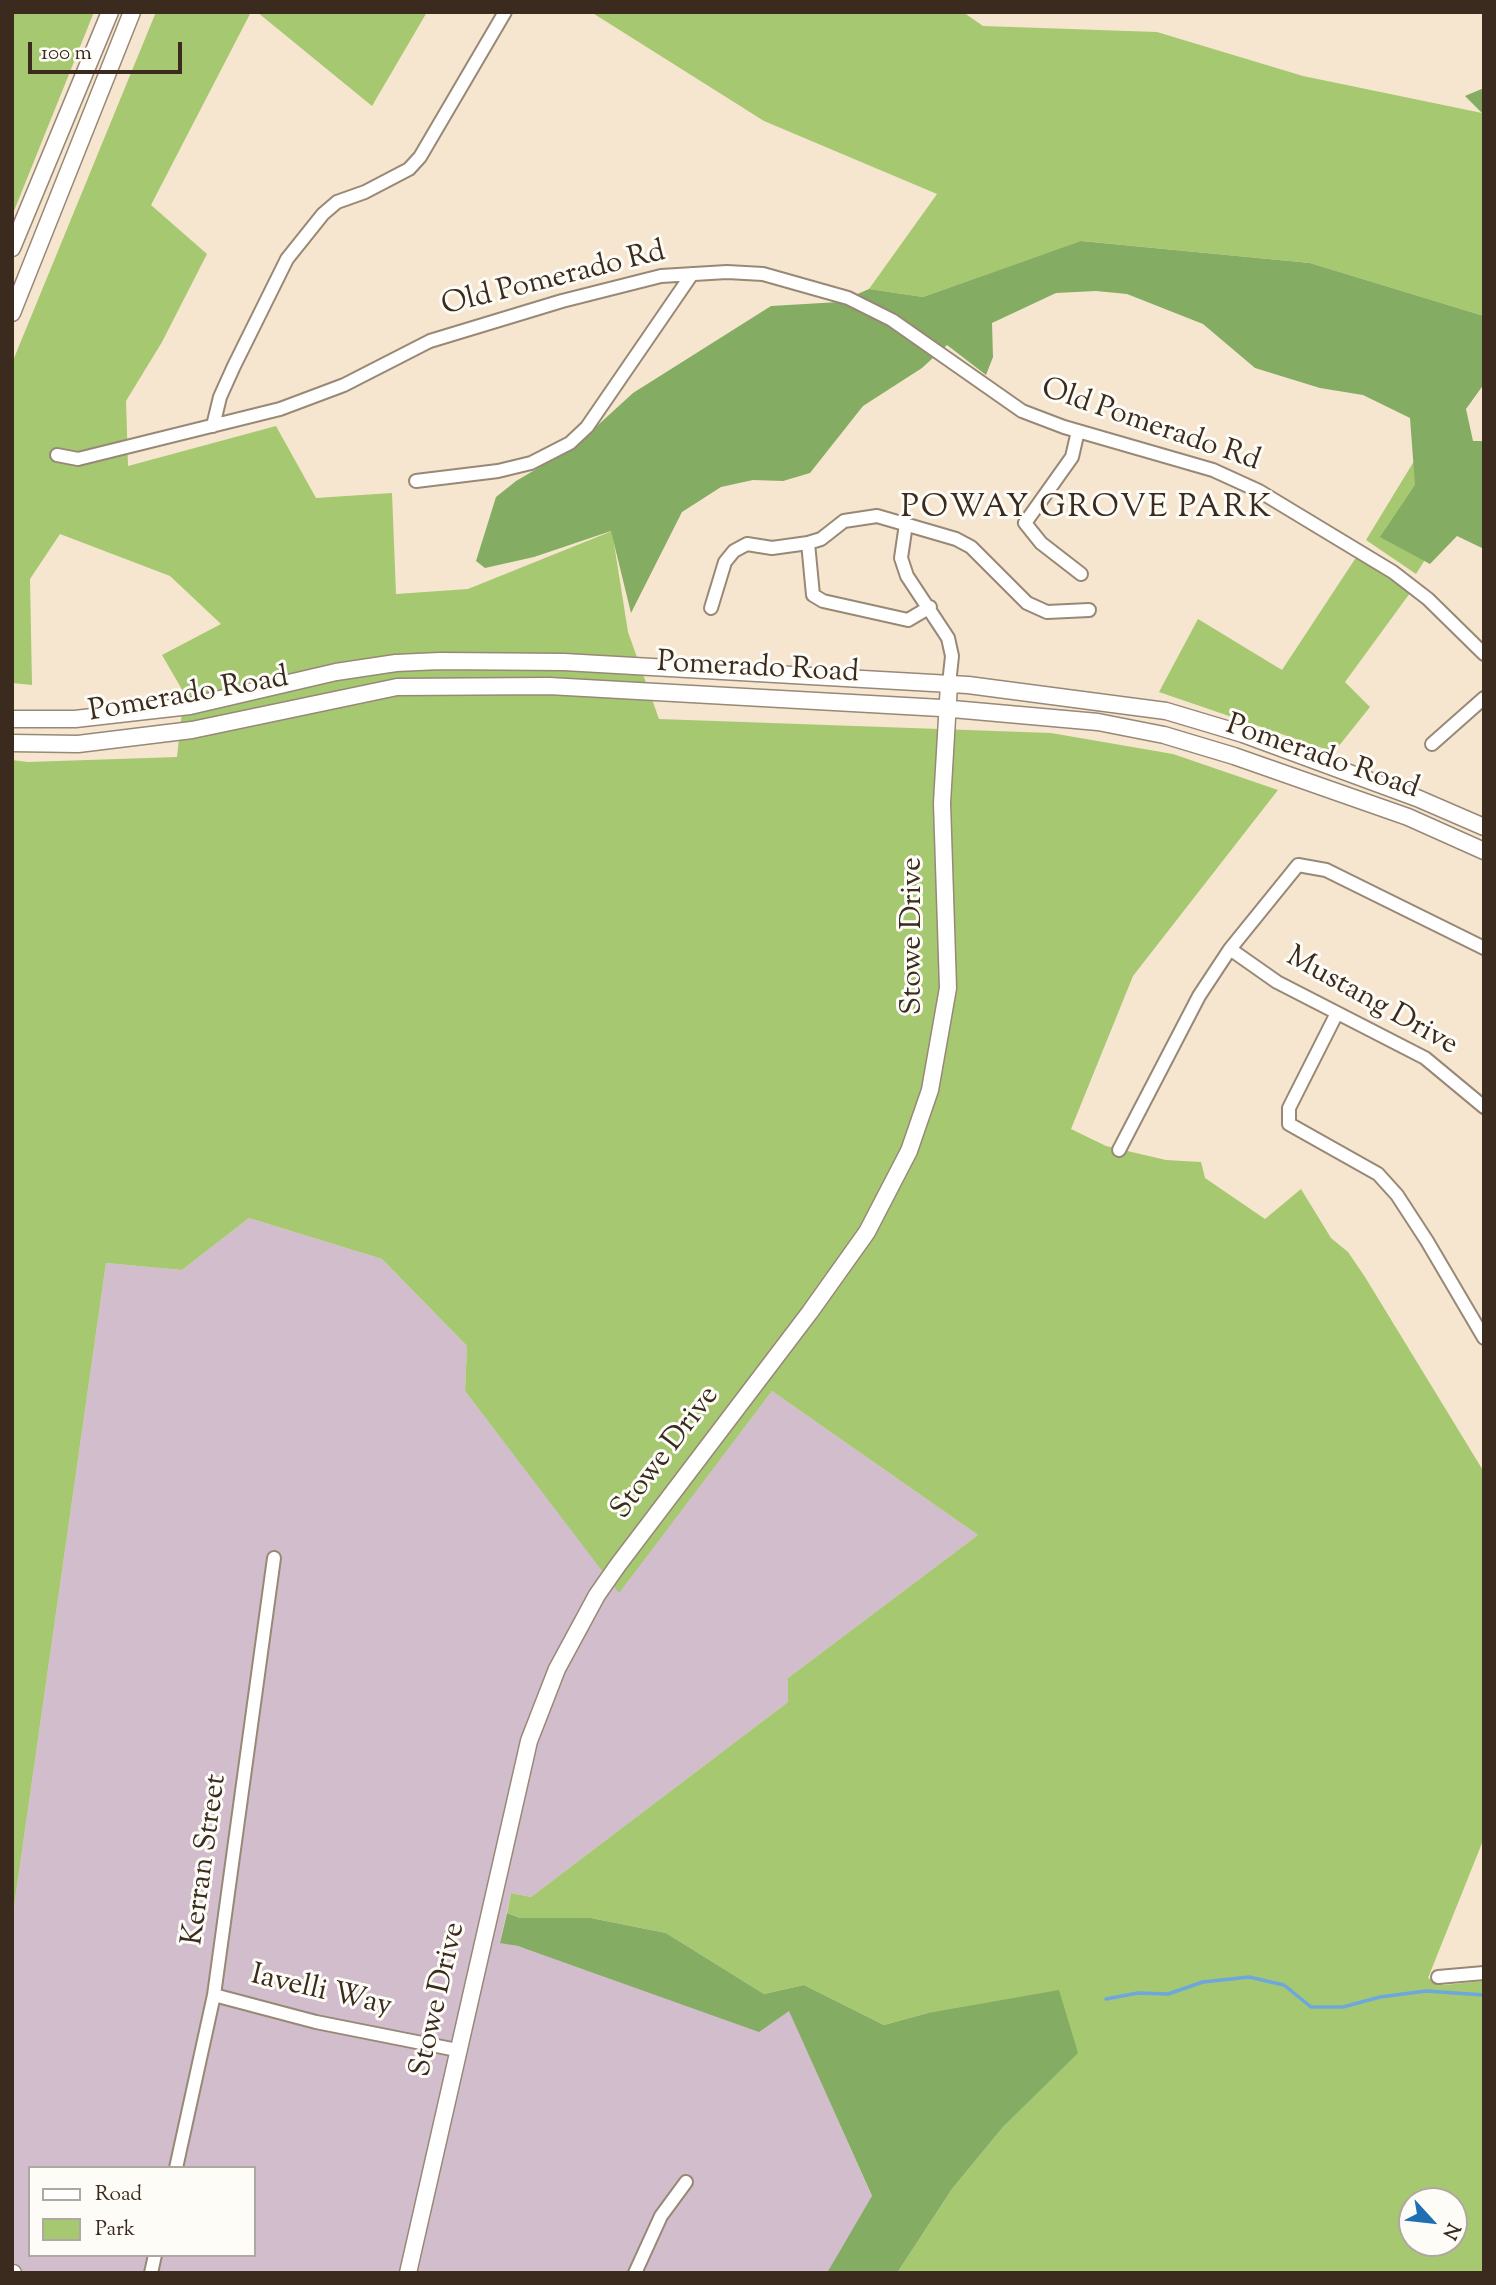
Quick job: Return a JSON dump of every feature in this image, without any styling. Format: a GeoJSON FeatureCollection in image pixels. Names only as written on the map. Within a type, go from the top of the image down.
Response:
{"type":"FeatureCollection","features":[{"type":"Feature","properties":{"kind":"main road"},"geometry":{"type":"LineString","coordinates":[[12,248],[110,12]]}},
{"type":"Feature","properties":{"kind":"main road"},"geometry":{"type":"LineString","coordinates":[[12,313],[132,12]]}},
{"type":"Feature","properties":{"kind":"main road","name":"Pomerado Road"},"geometry":{"type":"LineString","coordinates":[[12,719],[75,719],[190,706],[336,672],[396,663],[440,661],[565,662],[949,684],[1166,711],[1243,734],[1418,798],[1484,827]]}},
{"type":"Feature","properties":{"kind":"main road","name":"Stowe Drive"},"geometry":{"type":"LineString","coordinates":[[408,2273],[529,1741],[557,1670],[597,1595],[618,1565],[810,1312],[867,1232],[909,1151],[930,1090],[948,988],[942,803],[949,684]]}},
{"type":"Feature","properties":{"kind":"main road","name":"Pomerado Road"},"geometry":{"type":"LineString","coordinates":[[12,743],[78,744],[192,730],[339,696],[397,687],[549,686],[947,709],[1098,722],[1164,735],[1234,756],[1408,817],[1484,851]]}},
{"type":"Feature","properties":{"kind":"street"},"geometry":{"type":"LineString","coordinates":[[213,426],[220,397],[287,259],[337,202],[365,192],[409,169],[420,157],[505,12]]}},
{"type":"Feature","properties":{"kind":"street"},"geometry":{"type":"LineString","coordinates":[[416,481],[487,473],[531,463],[570,443],[587,427],[692,274]]}},
{"type":"Feature","properties":{"kind":"street","name":"Old Pomerado Rd"},"geometry":{"type":"LineString","coordinates":[[57,455],[78,459],[280,409],[344,385],[430,341],[475,325],[650,279],[692,274],[763,274],[811,285],[848,298],[892,320],[1022,411],[1078,432],[1213,470],[1259,491],[1393,572],[1428,599],[1484,654]]}},
{"type":"Feature","properties":{"kind":"street"},"geometry":{"type":"LineString","coordinates":[[1078,432],[1072,457],[1025,523],[1041,543],[1081,574]]}},
{"type":"Feature","properties":{"kind":"street"},"geometry":{"type":"LineString","coordinates":[[711,608],[725,562],[734,551],[747,544],[772,548],[808,543],[821,538],[844,521],[859,516],[877,516],[956,538],[971,548],[1027,603],[1047,612],[1088,610]]}},
{"type":"Feature","properties":{"kind":"street"},"geometry":{"type":"LineString","coordinates":[[906,524],[901,558],[907,576],[948,638],[952,656],[949,684]]}},
{"type":"Feature","properties":{"kind":"street"},"geometry":{"type":"LineString","coordinates":[[808,543],[813,595],[823,601],[908,620],[930,607]]}},
{"type":"Feature","properties":{"kind":"street"},"geometry":{"type":"LineString","coordinates":[[1432,744],[1484,698]]}},
{"type":"Feature","properties":{"kind":"street"},"geometry":{"type":"LineString","coordinates":[[1119,1150],[1199,996],[1230,949],[1298,865],[1326,870],[1484,948]]}},
{"type":"Feature","properties":{"kind":"street","name":"Mustang Drive"},"geometry":{"type":"LineString","coordinates":[[1230,949],[1277,982],[1425,1058],[1484,1107]]}},
{"type":"Feature","properties":{"kind":"street"},"geometry":{"type":"LineString","coordinates":[[1337,1013],[1289,1108],[1289,1124],[1361,1163],[1388,1185],[1427,1241],[1484,1339]]}},
{"type":"Feature","properties":{"kind":"street","name":"Kerran Street"},"geometry":{"type":"LineString","coordinates":[[176,2166],[214,1994],[274,1558]]}},
{"type":"Feature","properties":{"kind":"street"},"geometry":{"type":"LineString","coordinates":[[1438,1978],[1484,1973]]}},
{"type":"Feature","properties":{"kind":"street","name":"Iavelli Way"},"geometry":{"type":"LineString","coordinates":[[214,1994],[316,2022],[457,2050]]}},
{"type":"Feature","properties":{"kind":"street"},"geometry":{"type":"LineString","coordinates":[[635,2273],[661,2216],[686,2182]]}},
{"type":"Feature","properties":{"kind":"shaded area"},"geometry":{"type":"Polygon","coordinates":[[[249,1218],[382,1259],[467,1346],[465,1391],[619,1592],[772,1391],[978,1535],[788,1678],[788,1702],[531,1897],[511,1893],[500,1942],[789,2010],[901,2262],[890,2273],[12,2273],[12,1921],[106,1263],[182,1270],[249,1218]]]}},
{"type":"Feature","properties":{"kind":"green space"},"geometry":{"type":"Polygon","coordinates":[[[12,12],[94,12],[12,216],[12,12]]]}},
{"type":"Feature","properties":{"kind":"green space"},"geometry":{"type":"Polygon","coordinates":[[[156,12],[251,12],[151,205],[207,254],[162,342],[126,401],[128,466],[276,426],[316,498],[392,493],[396,594],[468,589],[612,531],[628,632],[659,719],[1051,733],[1173,754],[1278,790],[1133,976],[1071,1129],[1106,1146],[1166,1160],[1201,1162],[1205,1178],[1265,1219],[1301,1189],[1331,1238],[1348,1252],[1365,1277],[1484,1472],[1484,1838],[1428,1978],[1444,1985],[1484,1981],[1484,2273],[897,2273],[952,2189],[1003,2127],[1077,2053],[928,2013],[884,2025],[804,1985],[764,1994],[666,1933],[591,1918],[520,1918],[507,1913],[511,1893],[531,1897],[788,1702],[788,1678],[978,1535],[772,1391],[619,1593],[465,1391],[467,1346],[382,1259],[249,1218],[182,1270],[106,1263],[12,1921],[12,760],[28,762],[177,757],[184,693],[162,655],[221,624],[170,576],[60,534],[30,579],[32,685],[12,683],[12,363],[156,12]]]}},
{"type":"Feature","properties":{"kind":"green space"},"geometry":{"type":"Polygon","coordinates":[[[257,12],[379,13],[427,12],[372,106],[257,12]]]}},
{"type":"Feature","properties":{"kind":"green space"},"geometry":{"type":"Polygon","coordinates":[[[591,12],[963,12],[983,26],[1157,32],[1303,76],[1482,113],[1484,316],[1310,263],[1082,241],[923,297],[869,289],[937,194],[764,121],[591,12]]]}},
{"type":"Feature","properties":{"kind":"green space"},"geometry":{"type":"Polygon","coordinates":[[[1484,88],[1484,123],[1482,113],[1465,96],[1484,88]]]}},
{"type":"Feature","properties":{"kind":"green space"},"geometry":{"type":"Polygon","coordinates":[[[1081,241],[1310,263],[1484,316],[1484,384],[1466,409],[1473,441],[1484,441],[1484,549],[1457,536],[1430,564],[1380,537],[1415,485],[1410,418],[1363,395],[1320,388],[1255,368],[1203,324],[1127,294],[1096,291],[1056,293],[992,323],[993,357],[986,375],[947,345],[922,368],[863,406],[810,473],[783,481],[753,480],[721,487],[682,512],[631,613],[611,531],[534,557],[485,568],[476,561],[496,497],[516,481],[574,447],[633,393],[771,306],[839,302],[869,289],[923,297],[1081,241]]]}},
{"type":"Feature","properties":{"kind":"green space"},"geometry":{"type":"Polygon","coordinates":[[[1422,448],[1468,491],[1416,574],[1366,540],[1422,448]]]}},
{"type":"Feature","properties":{"kind":"green space"},"geometry":{"type":"Polygon","coordinates":[[[1357,556],[1410,593],[1345,682],[1370,707],[1334,752],[1159,692],[1198,619],[1282,670],[1357,556]]]}},
{"type":"Feature","properties":{"kind":"green space"},"geometry":{"type":"Polygon","coordinates":[[[507,1913],[520,1918],[591,1918],[666,1933],[764,1994],[804,1985],[884,2025],[928,2013],[1059,1990],[1078,2053],[1003,2127],[952,2189],[897,2273],[827,2273],[872,2196],[789,2011],[759,2032],[518,1946],[500,1943],[507,1913]]]}},
{"type":"Feature","properties":{"kind":"waterway"},"geometry":{"type":"LineString","coordinates":[[1106,1999],[1138,1993],[1168,1994],[1203,1982],[1249,1977],[1284,1985],[1311,2007],[1343,2007],[1380,1997],[1426,1991],[1484,1995]]}},
{"type":"Feature","properties":{"kind":"district","name":"POWAY GROVE PARK"},"geometry":{"type":"Point","coordinates":[1087,511]}}]}
